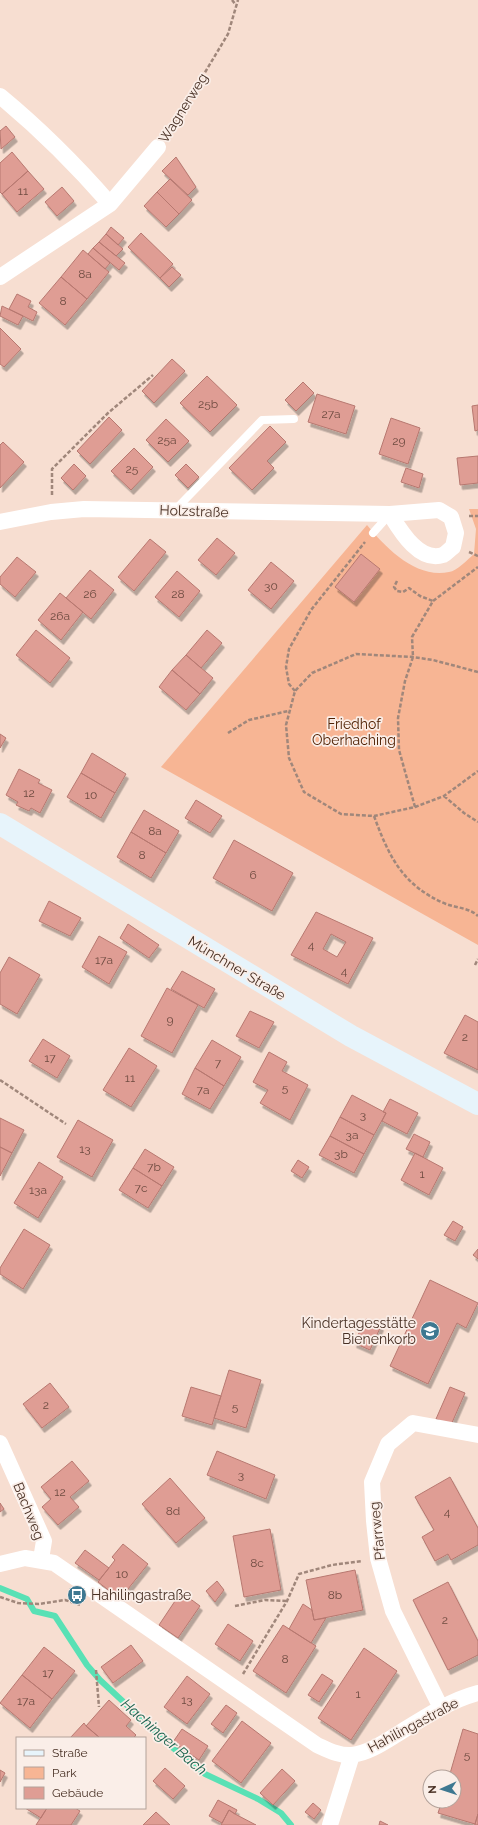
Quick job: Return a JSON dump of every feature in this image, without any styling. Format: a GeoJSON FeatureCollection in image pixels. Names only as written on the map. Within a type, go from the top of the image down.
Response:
{"type":"FeatureCollection","features":[{"type":"Feature","properties":{"kind":"main road","name":"Münchner Straße"},"geometry":{"type":"LineString","coordinates":[[0,824],[351,1036],[478,1104]]}},
{"type":"Feature","properties":{"kind":"street"},"geometry":{"type":"LineString","coordinates":[[0,96],[36,126],[83,173],[110,204]]}},
{"type":"Feature","properties":{"kind":"street","name":"Wagnerweg"},"geometry":{"type":"LineString","coordinates":[[0,277],[110,204],[158,148]]}},
{"type":"Feature","properties":{"kind":"street","name":"Holzstraße"},"geometry":{"type":"LineString","coordinates":[[0,522],[51,512],[84,509],[390,514]]}},
{"type":"Feature","properties":{"kind":"street","name":"Pfarrweg"},"geometry":{"type":"LineString","coordinates":[[441,1708],[393,1611],[378,1558],[372,1482],[388,1444],[413,1423],[478,1435]]}},
{"type":"Feature","properties":{"kind":"street","name":"Bachweg"},"geometry":{"type":"LineString","coordinates":[[0,1443],[44,1541],[41,1559]]}},
{"type":"Feature","properties":{"kind":"street","name":"Hahilingastraße"},"geometry":{"type":"LineString","coordinates":[[0,1564],[25,1558],[54,1562],[317,1745],[334,1753],[352,1755],[372,1749],[441,1708],[467,1696],[478,1693]]}},
{"type":"Feature","properties":{"kind":"street"},"geometry":{"type":"LineString","coordinates":[[330,1825],[352,1755]]}},
{"type":"Feature","properties":{"kind":"lane"},"geometry":{"type":"LineString","coordinates":[[174,511],[262,420],[294,420]]}},
{"type":"Feature","properties":{"kind":"lane"},"geometry":{"type":"LineString","coordinates":[[373,533],[390,514]]}},
{"type":"Feature","properties":{"kind":"path"},"geometry":{"type":"LineString","coordinates":[[232,0],[236,5]]}},
{"type":"Feature","properties":{"kind":"path","name":"Wagnerweg"},"geometry":{"type":"LineString","coordinates":[[158,148],[185,108],[228,34],[238,0]]}},
{"type":"Feature","properties":{"kind":"path"},"geometry":{"type":"LineString","coordinates":[[51,512],[52,469],[108,413],[153,375]]}},
{"type":"Feature","properties":{"kind":"path"},"geometry":{"type":"LineString","coordinates":[[295,691],[289,684],[286,667],[289,649],[311,610],[373,533]]}},
{"type":"Feature","properties":{"kind":"path"},"geometry":{"type":"LineString","coordinates":[[474,554],[478,556]]}},
{"type":"Feature","properties":{"kind":"path"},"geometry":{"type":"LineString","coordinates":[[415,808],[399,750],[398,718],[405,681],[413,656],[412,637],[433,601],[478,567]]}},
{"type":"Feature","properties":{"kind":"path"},"geometry":{"type":"LineString","coordinates":[[397,581],[394,587],[397,591],[403,592],[409,588],[420,596],[433,601]]}},
{"type":"Feature","properties":{"kind":"path"},"geometry":{"type":"LineString","coordinates":[[478,672],[413,656],[356,654],[312,673],[295,691],[288,711],[286,725],[289,758],[304,792],[341,814],[374,816],[415,808],[444,796],[478,771]]}},
{"type":"Feature","properties":{"kind":"path"},"geometry":{"type":"LineString","coordinates":[[228,733],[249,720],[288,711]]}},
{"type":"Feature","properties":{"kind":"path"},"geometry":{"type":"LineString","coordinates":[[444,796],[464,813],[478,822]]}},
{"type":"Feature","properties":{"kind":"path"},"geometry":{"type":"LineString","coordinates":[[374,816],[396,866],[416,886],[446,904],[474,912],[478,916]]}},
{"type":"Feature","properties":{"kind":"path"},"geometry":{"type":"LineString","coordinates":[[475,965],[478,959]]}},
{"type":"Feature","properties":{"kind":"path"},"geometry":{"type":"LineString","coordinates":[[0,1081],[66,1124]]}},
{"type":"Feature","properties":{"kind":"path"},"geometry":{"type":"LineString","coordinates":[[234,1688],[287,1601],[299,1574],[332,1565],[378,1558]]}},
{"type":"Feature","properties":{"kind":"path"},"geometry":{"type":"LineString","coordinates":[[0,1597],[18,1603],[39,1604],[65,1600],[84,1605]]}},
{"type":"Feature","properties":{"kind":"path"},"geometry":{"type":"LineString","coordinates":[[235,1606],[265,1600],[287,1601]]}},
{"type":"Feature","properties":{"kind":"path"},"geometry":{"type":"LineString","coordinates":[[96,1670],[99,1707]]}},
{"type":"Feature","properties":{"kind":"green space","name":"Friedhof Oberhaching"},"geometry":{"type":"Polygon","coordinates":[[[469,509],[478,509],[478,945],[161,767],[367,525],[383,543],[403,560],[425,571],[437,573],[449,572],[459,567],[474,554],[476,529],[469,509]]]}},
{"type":"Feature","properties":{"kind":"building"},"geometry":{"type":"Polygon","coordinates":[[[6,126],[15,137],[1,149],[0,131],[6,126]]]}},
{"type":"Feature","properties":{"kind":"building"},"geometry":{"type":"Polygon","coordinates":[[[12,152],[28,171],[2,194],[0,192],[0,163],[12,152]]]}},
{"type":"Feature","properties":{"kind":"building"},"geometry":{"type":"Polygon","coordinates":[[[176,157],[196,187],[188,195],[162,171],[176,157]]]}},
{"type":"Feature","properties":{"kind":"building"},"geometry":{"type":"Polygon","coordinates":[[[28,171],[44,189],[17,212],[2,194],[28,171]]]}},
{"type":"Feature","properties":{"kind":"building"},"geometry":{"type":"Polygon","coordinates":[[[170,179],[192,200],[179,214],[157,192],[170,179]]]}},
{"type":"Feature","properties":{"kind":"building"},"geometry":{"type":"Polygon","coordinates":[[[62,187],[74,201],[57,216],[45,202],[62,187]]]}},
{"type":"Feature","properties":{"kind":"building"},"geometry":{"type":"Polygon","coordinates":[[[157,192],[179,214],[166,227],[144,206],[157,192]]]}},
{"type":"Feature","properties":{"kind":"building"},"geometry":{"type":"Polygon","coordinates":[[[111,227],[124,238],[118,245],[106,234],[111,227]]]}},
{"type":"Feature","properties":{"kind":"building"},"geometry":{"type":"Polygon","coordinates":[[[141,233],[173,264],[160,278],[128,247],[141,233]]]}},
{"type":"Feature","properties":{"kind":"building"},"geometry":{"type":"Polygon","coordinates":[[[106,234],[123,249],[116,256],[99,242],[106,234]]]}},
{"type":"Feature","properties":{"kind":"building"},"geometry":{"type":"Polygon","coordinates":[[[99,242],[125,263],[119,270],[93,248],[99,242]]]}},
{"type":"Feature","properties":{"kind":"building"},"geometry":{"type":"Polygon","coordinates":[[[93,248],[110,263],[105,269],[88,254],[93,248]]]}},
{"type":"Feature","properties":{"kind":"building"},"geometry":{"type":"Polygon","coordinates":[[[83,250],[109,272],[87,299],[61,277],[83,250]]]}},
{"type":"Feature","properties":{"kind":"building"},"geometry":{"type":"Polygon","coordinates":[[[172,267],[181,275],[169,287],[160,278],[172,267]]]}},
{"type":"Feature","properties":{"kind":"building"},"geometry":{"type":"Polygon","coordinates":[[[61,277],[87,299],[65,325],[39,303],[61,277]]]}},
{"type":"Feature","properties":{"kind":"building"},"geometry":{"type":"Polygon","coordinates":[[[17,294],[31,301],[28,307],[37,312],[33,321],[9,309],[17,294]]]}},
{"type":"Feature","properties":{"kind":"building"},"geometry":{"type":"Polygon","coordinates":[[[2,306],[23,316],[18,325],[0,316],[2,306]]]}},
{"type":"Feature","properties":{"kind":"building"},"geometry":{"type":"Polygon","coordinates":[[[0,328],[21,349],[4,367],[0,364],[0,328]]]}},
{"type":"Feature","properties":{"kind":"building"},"geometry":{"type":"Polygon","coordinates":[[[172,359],[185,371],[154,403],[142,391],[172,359]]]}},
{"type":"Feature","properties":{"kind":"building"},"geometry":{"type":"Polygon","coordinates":[[[207,376],[237,405],[210,432],[180,403],[207,376]]]}},
{"type":"Feature","properties":{"kind":"building"},"geometry":{"type":"Polygon","coordinates":[[[303,382],[314,393],[296,411],[285,400],[303,382]]]}},
{"type":"Feature","properties":{"kind":"building"},"geometry":{"type":"Polygon","coordinates":[[[317,394],[355,406],[346,434],[308,422],[317,394]]]}},
{"type":"Feature","properties":{"kind":"building"},"geometry":{"type":"Polygon","coordinates":[[[478,405],[478,430],[475,431],[472,406],[478,405]]]}},
{"type":"Feature","properties":{"kind":"building"},"geometry":{"type":"Polygon","coordinates":[[[109,417],[122,430],[90,464],[77,451],[109,417]]]}},
{"type":"Feature","properties":{"kind":"building"},"geometry":{"type":"Polygon","coordinates":[[[391,418],[420,428],[408,464],[379,454],[391,418]]]}},
{"type":"Feature","properties":{"kind":"building"},"geometry":{"type":"Polygon","coordinates":[[[166,419],[189,441],[168,462],[146,440],[166,419]]]}},
{"type":"Feature","properties":{"kind":"building"},"geometry":{"type":"Polygon","coordinates":[[[270,426],[286,442],[267,461],[274,468],[252,490],[229,468],[270,426]]]}},
{"type":"Feature","properties":{"kind":"building"},"geometry":{"type":"Polygon","coordinates":[[[3,442],[24,462],[0,488],[0,445],[3,442]]]}},
{"type":"Feature","properties":{"kind":"building"},"geometry":{"type":"Polygon","coordinates":[[[134,448],[153,467],[131,490],[111,471],[134,448]]]}},
{"type":"Feature","properties":{"kind":"building"},"geometry":{"type":"Polygon","coordinates":[[[478,456],[478,483],[460,485],[457,458],[478,456]]]}},
{"type":"Feature","properties":{"kind":"building"},"geometry":{"type":"Polygon","coordinates":[[[74,464],[86,476],[73,490],[61,478],[74,464]]]}},
{"type":"Feature","properties":{"kind":"building"},"geometry":{"type":"Polygon","coordinates":[[[186,464],[199,477],[188,488],[175,475],[186,464]]]}},
{"type":"Feature","properties":{"kind":"building"},"geometry":{"type":"Polygon","coordinates":[[[406,468],[423,474],[419,488],[401,482],[406,468]]]}},
{"type":"Feature","properties":{"kind":"building"},"geometry":{"type":"Polygon","coordinates":[[[217,538],[235,553],[216,575],[198,560],[217,538]]]}},
{"type":"Feature","properties":{"kind":"building"},"geometry":{"type":"Polygon","coordinates":[[[150,539],[166,552],[134,591],[118,577],[150,539]]]}},
{"type":"Feature","properties":{"kind":"building"},"geometry":{"type":"Polygon","coordinates":[[[361,554],[380,569],[354,602],[335,587],[361,554]]]}},
{"type":"Feature","properties":{"kind":"building"},"geometry":{"type":"Polygon","coordinates":[[[17,557],[36,572],[15,597],[0,584],[0,577],[17,557]]]}},
{"type":"Feature","properties":{"kind":"building"},"geometry":{"type":"Polygon","coordinates":[[[271,562],[294,581],[271,609],[248,590],[271,562]]]}},
{"type":"Feature","properties":{"kind":"building"},"geometry":{"type":"Polygon","coordinates":[[[90,570],[114,590],[91,619],[66,598],[90,570]]]}},
{"type":"Feature","properties":{"kind":"building"},"geometry":{"type":"Polygon","coordinates":[[[177,571],[200,591],[179,617],[155,597],[177,571]]]}},
{"type":"Feature","properties":{"kind":"building"},"geometry":{"type":"Polygon","coordinates":[[[60,593],[83,612],[61,640],[38,620],[60,593]]]}},
{"type":"Feature","properties":{"kind":"building"},"geometry":{"type":"Polygon","coordinates":[[[36,630],[70,658],[50,683],[16,655],[36,630]]]}},
{"type":"Feature","properties":{"kind":"building"},"geometry":{"type":"Polygon","coordinates":[[[207,630],[222,643],[201,668],[186,655],[207,630]]]}},
{"type":"Feature","properties":{"kind":"building"},"geometry":{"type":"Polygon","coordinates":[[[186,655],[213,678],[200,694],[172,670],[186,655]]]}},
{"type":"Feature","properties":{"kind":"building"},"geometry":{"type":"Polygon","coordinates":[[[172,670],[200,694],[186,710],[159,687],[172,670]]]}},
{"type":"Feature","properties":{"kind":"building"},"geometry":{"type":"Polygon","coordinates":[[[0,734],[6,738],[0,748],[0,734]]]}},
{"type":"Feature","properties":{"kind":"building"},"geometry":{"type":"Polygon","coordinates":[[[92,753],[126,774],[115,793],[81,773],[92,753]]]}},
{"type":"Feature","properties":{"kind":"building"},"geometry":{"type":"Polygon","coordinates":[[[19,769],[40,780],[38,783],[52,790],[40,813],[31,808],[29,811],[16,805],[18,802],[6,795],[19,769]]]}},
{"type":"Feature","properties":{"kind":"building"},"geometry":{"type":"Polygon","coordinates":[[[81,773],[115,793],[101,818],[67,797],[81,773]]]}},
{"type":"Feature","properties":{"kind":"building"},"geometry":{"type":"Polygon","coordinates":[[[196,800],[222,816],[210,833],[185,818],[196,800]]]}},
{"type":"Feature","properties":{"kind":"building"},"geometry":{"type":"Polygon","coordinates":[[[144,810],[179,831],[166,853],[131,832],[144,810]]]}},
{"type":"Feature","properties":{"kind":"building"},"geometry":{"type":"Polygon","coordinates":[[[131,832],[166,853],[151,878],[117,857],[131,832]]]}},
{"type":"Feature","properties":{"kind":"building"},"geometry":{"type":"Polygon","coordinates":[[[234,840],[293,873],[272,911],[213,878],[234,840]]]}},
{"type":"Feature","properties":{"kind":"building"},"geometry":{"type":"Polygon","coordinates":[[[49,901],[81,918],[70,936],[39,921],[49,901]]]}},
{"type":"Feature","properties":{"kind":"building"},"geometry":{"type":"Polygon","coordinates":[[[316,912],[373,938],[348,984],[291,955],[316,912]],[[331,934],[323,949],[337,957],[346,942],[331,934]]]}},
{"type":"Feature","properties":{"kind":"building"},"geometry":{"type":"Polygon","coordinates":[[[128,924],[159,945],[149,958],[120,938],[128,924]]]}},
{"type":"Feature","properties":{"kind":"building"},"geometry":{"type":"Polygon","coordinates":[[[99,936],[127,952],[109,984],[82,967],[99,936]]]}},
{"type":"Feature","properties":{"kind":"building"},"geometry":{"type":"Polygon","coordinates":[[[9,957],[40,975],[17,1014],[0,1004],[0,973],[9,957]]]}},
{"type":"Feature","properties":{"kind":"building"},"geometry":{"type":"Polygon","coordinates":[[[182,971],[215,989],[204,1008],[171,989],[182,971]]]}},
{"type":"Feature","properties":{"kind":"building"},"geometry":{"type":"Polygon","coordinates":[[[167,988],[198,1005],[172,1053],[141,1036],[167,988]]]}},
{"type":"Feature","properties":{"kind":"building"},"geometry":{"type":"Polygon","coordinates":[[[250,1011],[274,1022],[259,1048],[236,1036],[250,1011]]]}},
{"type":"Feature","properties":{"kind":"building"},"geometry":{"type":"Polygon","coordinates":[[[465,1015],[478,1022],[478,1070],[444,1053],[465,1015]]]}},
{"type":"Feature","properties":{"kind":"building"},"geometry":{"type":"Polygon","coordinates":[[[43,1039],[70,1056],[57,1078],[29,1061],[43,1039]]]}},
{"type":"Feature","properties":{"kind":"building"},"geometry":{"type":"Polygon","coordinates":[[[212,1040],[241,1057],[224,1086],[195,1068],[212,1040]]]}},
{"type":"Feature","properties":{"kind":"building"},"geometry":{"type":"Polygon","coordinates":[[[129,1048],[157,1066],[131,1107],[103,1090],[129,1048]]]}},
{"type":"Feature","properties":{"kind":"building"},"geometry":{"type":"Polygon","coordinates":[[[269,1052],[287,1062],[282,1071],[308,1085],[290,1120],[260,1103],[268,1090],[253,1082],[269,1052]]]}},
{"type":"Feature","properties":{"kind":"building"},"geometry":{"type":"Polygon","coordinates":[[[195,1068],[224,1086],[210,1109],[182,1094],[195,1068]]]}},
{"type":"Feature","properties":{"kind":"building"},"geometry":{"type":"Polygon","coordinates":[[[352,1095],[386,1113],[374,1135],[340,1117],[352,1095]]]}},
{"type":"Feature","properties":{"kind":"building"},"geometry":{"type":"Polygon","coordinates":[[[390,1099],[418,1113],[407,1134],[382,1121],[386,1113],[383,1112],[390,1099]]]}},
{"type":"Feature","properties":{"kind":"building"},"geometry":{"type":"Polygon","coordinates":[[[340,1117],[374,1135],[364,1154],[330,1136],[340,1117]]]}},
{"type":"Feature","properties":{"kind":"building"},"geometry":{"type":"Polygon","coordinates":[[[0,1118],[24,1130],[12,1153],[0,1147],[0,1118]]]}},
{"type":"Feature","properties":{"kind":"building"},"geometry":{"type":"Polygon","coordinates":[[[78,1120],[113,1140],[92,1177],[57,1157],[78,1120]]]}},
{"type":"Feature","properties":{"kind":"building"},"geometry":{"type":"Polygon","coordinates":[[[414,1134],[430,1142],[423,1157],[406,1149],[414,1134]]]}},
{"type":"Feature","properties":{"kind":"building"},"geometry":{"type":"Polygon","coordinates":[[[330,1136],[364,1154],[354,1173],[319,1155],[330,1136]]]}},
{"type":"Feature","properties":{"kind":"building"},"geometry":{"type":"Polygon","coordinates":[[[0,1147],[12,1153],[0,1176],[0,1147]]]}},
{"type":"Feature","properties":{"kind":"building"},"geometry":{"type":"Polygon","coordinates":[[[145,1149],[174,1167],[162,1186],[133,1168],[145,1149]]]}},
{"type":"Feature","properties":{"kind":"building"},"geometry":{"type":"Polygon","coordinates":[[[415,1153],[443,1168],[429,1195],[401,1180],[415,1153]]]}},
{"type":"Feature","properties":{"kind":"building"},"geometry":{"type":"Polygon","coordinates":[[[298,1160],[309,1167],[302,1178],[291,1171],[298,1160]]]}},
{"type":"Feature","properties":{"kind":"building"},"geometry":{"type":"Polygon","coordinates":[[[39,1162],[63,1177],[38,1218],[14,1203],[39,1162]]]}},
{"type":"Feature","properties":{"kind":"building"},"geometry":{"type":"Polygon","coordinates":[[[133,1168],[162,1186],[148,1208],[119,1190],[133,1168]]]}},
{"type":"Feature","properties":{"kind":"building"},"geometry":{"type":"Polygon","coordinates":[[[453,1221],[463,1227],[455,1241],[444,1235],[453,1221]]]}},
{"type":"Feature","properties":{"kind":"building"},"geometry":{"type":"Polygon","coordinates":[[[24,1229],[50,1245],[23,1289],[0,1274],[0,1268],[24,1229]]]}},
{"type":"Feature","properties":{"kind":"building"},"geometry":{"type":"Polygon","coordinates":[[[478,1249],[478,1259],[473,1255],[478,1249]]]}},
{"type":"Feature","properties":{"kind":"building","name":"Kindertagesstätte Bienenkorb"},"geometry":{"type":"Polygon","coordinates":[[[430,1280],[478,1303],[466,1328],[457,1323],[428,1384],[390,1366],[430,1280]]]}},
{"type":"Feature","properties":{"kind":"building"},"geometry":{"type":"Polygon","coordinates":[[[366,1319],[381,1326],[370,1350],[354,1343],[366,1319]]]}},
{"type":"Feature","properties":{"kind":"building"},"geometry":{"type":"Polygon","coordinates":[[[229,1370],[261,1380],[246,1428],[214,1418],[229,1370]]]}},
{"type":"Feature","properties":{"kind":"building"},"geometry":{"type":"Polygon","coordinates":[[[50,1383],[69,1407],[42,1428],[23,1404],[50,1383]]]}},
{"type":"Feature","properties":{"kind":"building"},"geometry":{"type":"Polygon","coordinates":[[[191,1387],[221,1396],[212,1425],[182,1416],[191,1387]]]}},
{"type":"Feature","properties":{"kind":"building"},"geometry":{"type":"Polygon","coordinates":[[[450,1387],[465,1393],[451,1425],[436,1419],[450,1387]]]}},
{"type":"Feature","properties":{"kind":"building"},"geometry":{"type":"Polygon","coordinates":[[[217,1451],[275,1475],[266,1499],[207,1475],[217,1451]]]}},
{"type":"Feature","properties":{"kind":"building"},"geometry":{"type":"Polygon","coordinates":[[[72,1461],[89,1481],[70,1497],[79,1507],[58,1525],[42,1507],[51,1499],[41,1487],[72,1461]]]}},
{"type":"Feature","properties":{"kind":"building"},"geometry":{"type":"Polygon","coordinates":[[[450,1477],[478,1528],[478,1545],[451,1560],[448,1554],[435,1561],[422,1537],[434,1530],[415,1497],[450,1477]]]}},
{"type":"Feature","properties":{"kind":"building"},"geometry":{"type":"Polygon","coordinates":[[[170,1478],[205,1518],[176,1543],[142,1504],[170,1478]]]}},
{"type":"Feature","properties":{"kind":"building"},"geometry":{"type":"Polygon","coordinates":[[[0,1503],[4,1509],[0,1512],[0,1503]]]}},
{"type":"Feature","properties":{"kind":"building"},"geometry":{"type":"Polygon","coordinates":[[[270,1529],[281,1590],[244,1597],[233,1536],[270,1529]]]}},
{"type":"Feature","properties":{"kind":"building"},"geometry":{"type":"Polygon","coordinates":[[[123,1544],[148,1564],[120,1599],[98,1582],[115,1560],[112,1557],[123,1544]]]}},
{"type":"Feature","properties":{"kind":"building"},"geometry":{"type":"Polygon","coordinates":[[[85,1550],[109,1568],[99,1580],[75,1563],[85,1550]]]}},
{"type":"Feature","properties":{"kind":"building"},"geometry":{"type":"Polygon","coordinates":[[[355,1570],[363,1610],[314,1620],[306,1580],[355,1570]]]}},
{"type":"Feature","properties":{"kind":"building"},"geometry":{"type":"Polygon","coordinates":[[[217,1581],[224,1590],[215,1602],[206,1591],[217,1581]]]}},
{"type":"Feature","properties":{"kind":"building"},"geometry":{"type":"Polygon","coordinates":[[[448,1582],[478,1641],[478,1655],[448,1670],[413,1600],[448,1582]]]}},
{"type":"Feature","properties":{"kind":"building"},"geometry":{"type":"Polygon","coordinates":[[[181,1592],[200,1606],[178,1638],[159,1625],[181,1592]]]}},
{"type":"Feature","properties":{"kind":"building"},"geometry":{"type":"Polygon","coordinates":[[[303,1604],[312,1610],[314,1620],[326,1618],[311,1643],[289,1629],[303,1604]]]}},
{"type":"Feature","properties":{"kind":"building"},"geometry":{"type":"Polygon","coordinates":[[[228,1624],[253,1641],[240,1661],[215,1644],[228,1624]]]}},
{"type":"Feature","properties":{"kind":"building"},"geometry":{"type":"Polygon","coordinates":[[[283,1625],[316,1646],[286,1693],[253,1671],[283,1625]]]}},
{"type":"Feature","properties":{"kind":"building"},"geometry":{"type":"Polygon","coordinates":[[[131,1645],[143,1661],[113,1683],[101,1667],[131,1645]]]}},
{"type":"Feature","properties":{"kind":"building"},"geometry":{"type":"Polygon","coordinates":[[[44,1647],[75,1671],[52,1699],[22,1675],[44,1647]]]}},
{"type":"Feature","properties":{"kind":"building"},"geometry":{"type":"Polygon","coordinates":[[[364,1648],[397,1671],[351,1740],[318,1718],[364,1648]]]}},
{"type":"Feature","properties":{"kind":"building"},"geometry":{"type":"Polygon","coordinates":[[[322,1674],[333,1681],[319,1702],[308,1695],[322,1674]]]}},
{"type":"Feature","properties":{"kind":"building"},"geometry":{"type":"Polygon","coordinates":[[[22,1675],[52,1699],[30,1728],[0,1703],[22,1675]]]}},
{"type":"Feature","properties":{"kind":"building"},"geometry":{"type":"Polygon","coordinates":[[[187,1676],[210,1694],[187,1724],[164,1707],[187,1676]]]}},
{"type":"Feature","properties":{"kind":"building"},"geometry":{"type":"Polygon","coordinates":[[[109,1700],[131,1720],[126,1726],[136,1735],[134,1737],[99,1737],[86,1726],[109,1700]]]}},
{"type":"Feature","properties":{"kind":"building"},"geometry":{"type":"Polygon","coordinates":[[[226,1705],[237,1713],[223,1733],[211,1724],[226,1705]]]}},
{"type":"Feature","properties":{"kind":"building"},"geometry":{"type":"Polygon","coordinates":[[[242,1721],[271,1743],[241,1783],[212,1761],[242,1721]]]}},
{"type":"Feature","properties":{"kind":"building"},"geometry":{"type":"Polygon","coordinates":[[[84,1723],[99,1737],[71,1737],[84,1723]]]}},
{"type":"Feature","properties":{"kind":"building"},"geometry":{"type":"Polygon","coordinates":[[[182,1729],[208,1746],[199,1760],[173,1742],[182,1729]]]}},
{"type":"Feature","properties":{"kind":"building"},"geometry":{"type":"Polygon","coordinates":[[[463,1729],[478,1734],[478,1814],[475,1824],[438,1813],[439,1809],[462,1809],[462,1769],[451,1769],[463,1729]]]}},
{"type":"Feature","properties":{"kind":"building"},"geometry":{"type":"Polygon","coordinates":[[[165,1768],[185,1786],[173,1799],[153,1781],[165,1768]]]}},
{"type":"Feature","properties":{"kind":"building"},"geometry":{"type":"Polygon","coordinates":[[[282,1769],[295,1781],[273,1805],[260,1793],[282,1769]]]}},
{"type":"Feature","properties":{"kind":"building"},"geometry":{"type":"Polygon","coordinates":[[[0,1770],[5,1773],[0,1782],[0,1770]]]}},
{"type":"Feature","properties":{"kind":"building"},"geometry":{"type":"Polygon","coordinates":[[[218,1800],[237,1810],[235,1814],[229,1810],[222,1823],[209,1816],[218,1800]]]}},
{"type":"Feature","properties":{"kind":"building"},"geometry":{"type":"Polygon","coordinates":[[[313,1803],[321,1810],[314,1819],[305,1812],[313,1803]]]}},
{"type":"Feature","properties":{"kind":"building"},"geometry":{"type":"Polygon","coordinates":[[[27,1809],[46,1809],[41,1818],[27,1809]]]}},
{"type":"Feature","properties":{"kind":"building"},"geometry":{"type":"Polygon","coordinates":[[[46,1809],[77,1809],[80,1811],[71,1825],[36,1825],[46,1809]]]}},
{"type":"Feature","properties":{"kind":"building"},"geometry":{"type":"Polygon","coordinates":[[[229,1810],[235,1814],[256,1825],[221,1825],[229,1810]]]}},
{"type":"Feature","properties":{"kind":"building"},"geometry":{"type":"Polygon","coordinates":[[[156,1812],[170,1825],[143,1825],[156,1812]]]}},
{"type":"Feature","properties":{"kind":"building"},"geometry":{"type":"Polygon","coordinates":[[[478,1814],[478,1825],[475,1825],[475,1824],[478,1814]]]}},
{"type":"Feature","properties":{"kind":"building"},"geometry":{"type":"Polygon","coordinates":[[[380,1821],[388,1825],[379,1825],[380,1821]]]}},
{"type":"Feature","properties":{"kind":"waterway","name":"Hachinger Bach"},"geometry":{"type":"LineString","coordinates":[[0,1588],[27,1599],[34,1611],[55,1616],[87,1665],[100,1680],[173,1748],[205,1774],[258,1799],[281,1813],[291,1825]]}},
{"type":"Feature","properties":{"kind":"place","name":"Kindertagesstätte Bienenkorb"},"geometry":{"type":"Point","coordinates":[430,1331]}},
{"type":"Feature","properties":{"kind":"place","name":"Hahilingastraße"},"geometry":{"type":"Point","coordinates":[77,1595]}}]}
